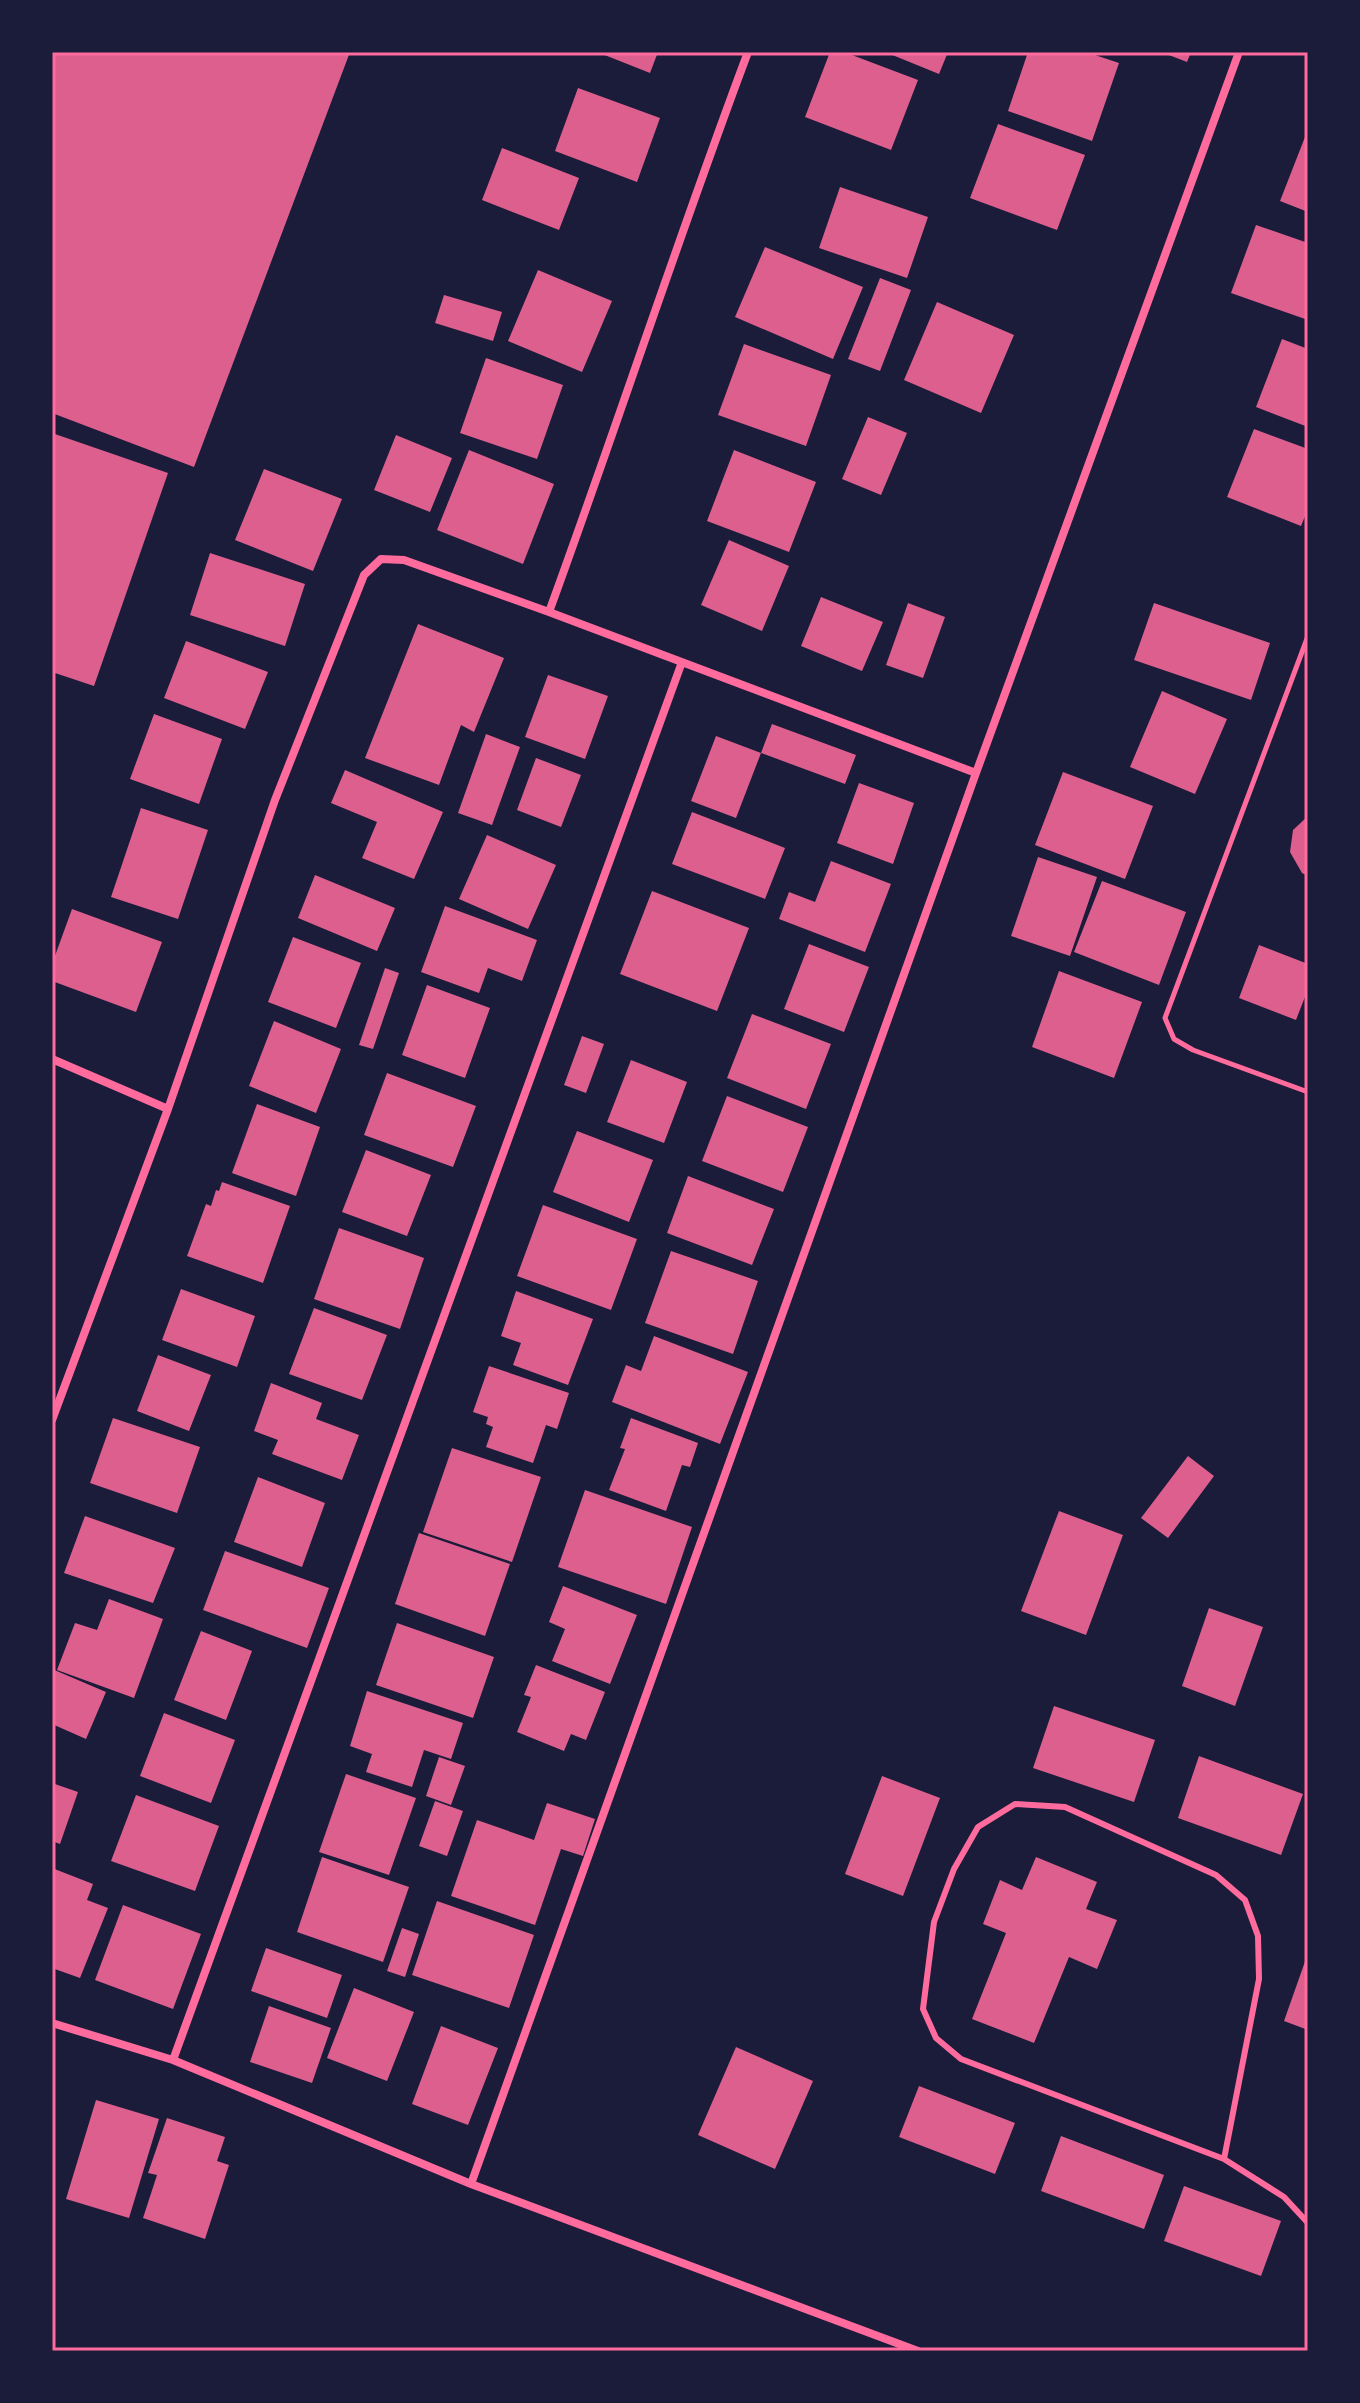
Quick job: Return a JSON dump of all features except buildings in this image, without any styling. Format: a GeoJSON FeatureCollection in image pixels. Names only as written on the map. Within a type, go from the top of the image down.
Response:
{"type":"FeatureCollection","features":[{"type":"Feature","properties":{"kind":"street"},"geometry":{"type":"LineString","coordinates":[[549,612],[748,52]]}},
{"type":"Feature","properties":{"kind":"street"},"geometry":{"type":"LineString","coordinates":[[471,2184],[976,773],[1239,52]]}},
{"type":"Feature","properties":{"kind":"street"},"geometry":{"type":"LineString","coordinates":[[52,1420],[168,1109],[275,800],[364,575],[381,559],[404,560],[549,612],[976,773]]}},
{"type":"Feature","properties":{"kind":"street"},"geometry":{"type":"LineString","coordinates":[[173,2060],[682,662]]}},
{"type":"Feature","properties":{"kind":"street"},"geometry":{"type":"LineString","coordinates":[[52,1059],[168,1109]]}},
{"type":"Feature","properties":{"kind":"street"},"geometry":{"type":"LineString","coordinates":[[52,2023],[173,2060],[471,2184],[918,2351]]}},
{"type":"Feature","properties":{"kind":"lane"},"geometry":{"type":"LineString","coordinates":[[1224,2159],[1259,1979],[1258,1936],[1245,1900],[1216,1875],[1065,1807],[1015,1804],[978,1827],[954,1869],[934,1922],[923,2009],[936,2038],[961,2059],[1224,2159],[1284,2197],[1308,2223]]}},
{"type":"Feature","properties":{"kind":"path"},"geometry":{"type":"LineString","coordinates":[[1308,636],[1165,1018],[1174,1039],[1193,1050],[1308,1092]]}}]}
